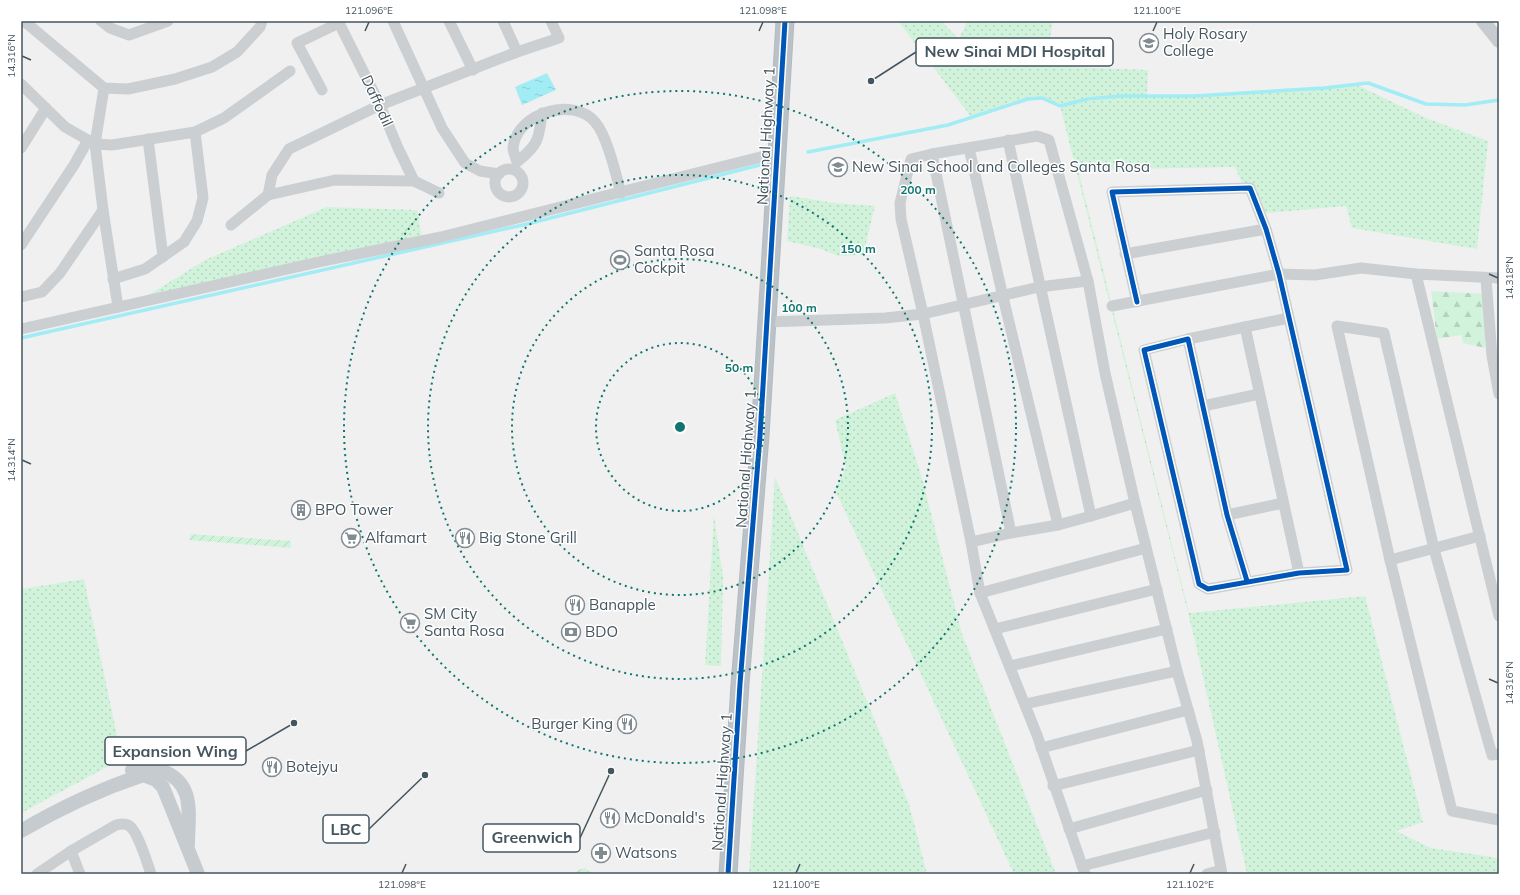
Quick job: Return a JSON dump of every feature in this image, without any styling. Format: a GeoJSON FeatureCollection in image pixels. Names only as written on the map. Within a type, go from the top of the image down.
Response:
{"type":"FeatureCollection","features":[{"type":"Feature","properties":{"kind":"highway","name":"National Highway 1"},"geometry":{"type":"LineString","coordinates":[[728,874],[767,326],[785,21]]}},
{"type":"Feature","properties":{"kind":"main road"},"geometry":{"type":"LineString","coordinates":[[1483,21],[1499,41]]}},
{"type":"Feature","properties":{"kind":"main road"},"geometry":{"type":"LineString","coordinates":[[21,821],[65,799],[143,766],[161,769],[176,780],[186,794],[188,846]]}},
{"type":"Feature","properties":{"kind":"main road"},"geometry":{"type":"LineString","coordinates":[[21,830],[64,807],[114,785],[144,775],[156,780],[163,787],[198,874]]}},
{"type":"Feature","properties":{"kind":"street"},"geometry":{"type":"LineString","coordinates":[[24,21],[104,88],[128,89],[175,79],[212,67],[237,52],[260,27],[262,21]]}},
{"type":"Feature","properties":{"kind":"street"},"geometry":{"type":"LineString","coordinates":[[100,21],[110,28],[129,35],[168,21]]}},
{"type":"Feature","properties":{"kind":"street"},"geometry":{"type":"LineString","coordinates":[[393,21],[442,128],[466,163],[480,171],[499,174],[516,167],[532,150],[539,137],[542,113]]}},
{"type":"Feature","properties":{"kind":"street"},"geometry":{"type":"LineString","coordinates":[[449,21],[473,70]]}},
{"type":"Feature","properties":{"kind":"street"},"geometry":{"type":"LineString","coordinates":[[503,21],[517,52]]}},
{"type":"Feature","properties":{"kind":"street"},"geometry":{"type":"LineString","coordinates":[[268,195],[272,176],[289,149],[380,106],[517,52],[559,38],[551,21]]}},
{"type":"Feature","properties":{"kind":"street"},"geometry":{"type":"LineString","coordinates":[[322,90],[297,43],[338,22]]}},
{"type":"Feature","properties":{"kind":"street","name":"Daffodil"},"geometry":{"type":"LineString","coordinates":[[338,22],[380,106],[414,181]]}},
{"type":"Feature","properties":{"kind":"street"},"geometry":{"type":"LineString","coordinates":[[21,84],[65,127],[91,142],[112,145],[195,132],[224,118],[290,71]]}},
{"type":"Feature","properties":{"kind":"street"},"geometry":{"type":"LineString","coordinates":[[104,88],[91,142],[118,307]]}},
{"type":"Feature","properties":{"kind":"street"},"geometry":{"type":"LineString","coordinates":[[21,148],[46,108]]}},
{"type":"Feature","properties":{"kind":"street"},"geometry":{"type":"LineString","coordinates":[[499,174],[495,182],[498,191],[505,196],[513,196],[520,191],[523,182],[516,167],[513,149],[517,135],[527,123],[542,113],[566,109],[584,114],[595,122],[604,140],[621,193]]}},
{"type":"Feature","properties":{"kind":"street"},"geometry":{"type":"LineString","coordinates":[[113,279],[145,269],[163,257],[184,242],[197,221],[203,198],[195,132]]}},
{"type":"Feature","properties":{"kind":"street"},"geometry":{"type":"LineString","coordinates":[[1207,874],[1222,872],[1215,832],[1199,750],[1177,671],[1146,548],[1105,373],[1102,308],[1088,281],[1049,140],[1036,136],[910,159],[899,208],[971,542],[980,593],[1025,704],[1084,870],[1215,832]]}},
{"type":"Feature","properties":{"kind":"street"},"geometry":{"type":"LineString","coordinates":[[148,139],[163,257]]}},
{"type":"Feature","properties":{"kind":"street"},"geometry":{"type":"LineString","coordinates":[[1008,140],[1039,287],[1091,516]]}},
{"type":"Feature","properties":{"kind":"street"},"geometry":{"type":"LineString","coordinates":[[21,245],[74,164],[91,142]]}},
{"type":"Feature","properties":{"kind":"street"},"geometry":{"type":"LineString","coordinates":[[969,148],[1058,525]]}},
{"type":"Feature","properties":{"kind":"street"},"geometry":{"type":"LineString","coordinates":[[21,330],[118,307],[441,237],[777,153]]}},
{"type":"Feature","properties":{"kind":"street"},"geometry":{"type":"LineString","coordinates":[[932,154],[1011,534]]}},
{"type":"Feature","properties":{"kind":"street"},"geometry":{"type":"LineString","coordinates":[[231,226],[268,195],[335,180],[414,181],[439,194]]}},
{"type":"Feature","properties":{"kind":"street"},"geometry":{"type":"LineString","coordinates":[[1136,302],[1112,192],[1250,188],[1266,229],[1279,274],[1347,570],[1299,573],[1208,589],[1199,584],[1144,350],[1288,318]]}},
{"type":"Feature","properties":{"kind":"street"},"geometry":{"type":"LineString","coordinates":[[21,296],[42,292],[60,273],[103,210]]}},
{"type":"Feature","properties":{"kind":"street"},"geometry":{"type":"LineString","coordinates":[[1125,254],[1266,229]]}},
{"type":"Feature","properties":{"kind":"street"},"geometry":{"type":"LineString","coordinates":[[1102,308],[1279,274],[1314,275],[1361,268],[1416,274],[1486,279],[1499,278]]}},
{"type":"Feature","properties":{"kind":"street"},"geometry":{"type":"LineString","coordinates":[[1416,274],[1499,616]]}},
{"type":"Feature","properties":{"kind":"street"},"geometry":{"type":"LineString","coordinates":[[1486,279],[1492,356],[1499,394]]}},
{"type":"Feature","properties":{"kind":"street"},"geometry":{"type":"LineString","coordinates":[[767,326],[923,314],[964,304],[1003,297],[1039,287],[1088,281]]}},
{"type":"Feature","properties":{"kind":"street"},"geometry":{"type":"LineString","coordinates":[[1499,754],[1492,755],[1434,549],[1384,333],[1337,326],[1390,560],[1452,811],[1499,820]]}},
{"type":"Feature","properties":{"kind":"street"},"geometry":{"type":"LineString","coordinates":[[1245,328],[1299,573]]}},
{"type":"Feature","properties":{"kind":"street"},"geometry":{"type":"LineString","coordinates":[[1188,339],[1227,515],[1247,581]]}},
{"type":"Feature","properties":{"kind":"street"},"geometry":{"type":"LineString","coordinates":[[1203,406],[1259,394]]}},
{"type":"Feature","properties":{"kind":"street"},"geometry":{"type":"LineString","coordinates":[[971,542],[1058,525],[1135,503]]}},
{"type":"Feature","properties":{"kind":"street"},"geometry":{"type":"LineString","coordinates":[[1227,515],[1283,503]]}},
{"type":"Feature","properties":{"kind":"street"},"geometry":{"type":"LineString","coordinates":[[1390,560],[1480,536]]}},
{"type":"Feature","properties":{"kind":"street"},"geometry":{"type":"LineString","coordinates":[[980,593],[1146,548]]}},
{"type":"Feature","properties":{"kind":"street"},"geometry":{"type":"LineString","coordinates":[[995,629],[1157,589]]}},
{"type":"Feature","properties":{"kind":"street"},"geometry":{"type":"LineString","coordinates":[[1010,666],[1167,630]]}},
{"type":"Feature","properties":{"kind":"street"},"geometry":{"type":"LineString","coordinates":[[1025,704],[1177,671]]}},
{"type":"Feature","properties":{"kind":"street"},"geometry":{"type":"LineString","coordinates":[[1041,748],[1188,710]]}},
{"type":"Feature","properties":{"kind":"street"},"geometry":{"type":"LineString","coordinates":[[1054,786],[1199,750]]}},
{"type":"Feature","properties":{"kind":"street"},"geometry":{"type":"LineString","coordinates":[[1069,829],[1207,790]]}},
{"type":"Feature","properties":{"kind":"street"},"geometry":{"type":"LineString","coordinates":[[37,874],[71,851],[116,825],[127,824],[135,832],[151,874]]}},
{"type":"Feature","properties":{"kind":"street"},"geometry":{"type":"LineString","coordinates":[[71,851],[80,874]]}},
{"type":"Feature","properties":{"kind":"green space"},"geometry":{"type":"Polygon","coordinates":[[[898,21],[941,21],[959,39],[967,21],[1053,21],[1045,66],[1148,70],[1147,96],[1195,96],[1359,86],[1426,118],[1488,141],[1477,249],[1352,228],[1346,206],[1256,214],[1235,167],[1078,170],[1189,613],[1365,596],[1423,822],[1396,831],[1431,848],[1499,858],[1499,874],[1247,874],[1194,637],[1060,106],[1042,99],[1025,99],[1007,104],[972,118],[898,21]],[[1112,98],[1088,99],[1067,104],[1112,98]]]}},
{"type":"Feature","properties":{"kind":"green space"},"geometry":{"type":"Polygon","coordinates":[[[790,196],[835,203],[875,206],[863,255],[838,256],[821,249],[787,241],[790,196]]]}},
{"type":"Feature","properties":{"kind":"green space"},"geometry":{"type":"Polygon","coordinates":[[[327,207],[417,210],[422,237],[139,301],[205,260],[327,207]]]}},
{"type":"Feature","properties":{"kind":"green space"},"geometry":{"type":"Polygon","coordinates":[[[1431,291],[1485,294],[1485,348],[1463,343],[1461,335],[1437,339],[1431,291]]]}},
{"type":"Feature","properties":{"kind":"green space"},"geometry":{"type":"Polygon","coordinates":[[[895,393],[922,478],[962,634],[1056,874],[1014,874],[835,490],[846,468],[835,420],[895,393]]]}},
{"type":"Feature","properties":{"kind":"green space"},"geometry":{"type":"Polygon","coordinates":[[[775,477],[909,804],[927,874],[749,874],[775,477]]]}},
{"type":"Feature","properties":{"kind":"green space"},"geometry":{"type":"Polygon","coordinates":[[[714,515],[723,577],[721,666],[705,665],[714,515]]]}},
{"type":"Feature","properties":{"kind":"green space"},"geometry":{"type":"Polygon","coordinates":[[[191,534],[291,541],[291,548],[189,540],[191,534]]]}},
{"type":"Feature","properties":{"kind":"green space"},"geometry":{"type":"Polygon","coordinates":[[[84,579],[122,759],[21,813],[21,589],[84,579]]]}},
{"type":"Feature","properties":{"kind":"green space"},"geometry":{"type":"Polygon","coordinates":[[[585,868],[593,874],[574,874],[578,870],[585,868]]]}},
{"type":"Feature","properties":{"kind":"water"},"geometry":{"type":"Polygon","coordinates":[[[547,73],[556,90],[522,105],[515,87],[547,73]]]}},
{"type":"Feature","properties":{"kind":"waterway"},"geometry":{"type":"LineString","coordinates":[[808,152],[948,125],[1028,99],[1042,98],[1060,106],[1088,99],[1121,96],[1195,96],[1324,88],[1368,83],[1426,104],[1465,105],[1499,100]]}},
{"type":"Feature","properties":{"kind":"waterway"},"geometry":{"type":"LineString","coordinates":[[21,338],[527,224],[764,164]]}},
{"type":"Feature","properties":{"kind":"cycle path"},"geometry":{"type":"LineString","coordinates":[[728,874],[740,684],[760,436],[785,21]]}},
{"type":"Feature","properties":{"kind":"cycle path"},"geometry":{"type":"LineString","coordinates":[[1137,302],[1112,192],[1250,188],[1266,229],[1279,274],[1347,570],[1299,573],[1208,589],[1199,584],[1144,350],[1188,339],[1227,515],[1247,581]]}},
{"type":"Feature","properties":{"kind":"place","name":"Holy Rosary College"},"geometry":{"type":"Point","coordinates":[1149,43]}},
{"type":"Feature","properties":{"kind":"place","name":"New Sinai MDI Hospital"},"geometry":{"type":"Point","coordinates":[871,81]}},
{"type":"Feature","properties":{"kind":"place","name":"New Sinai School and Colleges Santa Rosa"},"geometry":{"type":"Point","coordinates":[838,167]}},
{"type":"Feature","properties":{"kind":"place","name":"Santa Rosa Cockpit"},"geometry":{"type":"Point","coordinates":[620,260]}},
{"type":"Feature","properties":{"kind":"place","name":"BPO Tower"},"geometry":{"type":"Point","coordinates":[301,510]}},
{"type":"Feature","properties":{"kind":"place","name":"Alfamart"},"geometry":{"type":"Point","coordinates":[351,538]}},
{"type":"Feature","properties":{"kind":"place","name":"Big Stone Grill"},"geometry":{"type":"Point","coordinates":[465,538]}},
{"type":"Feature","properties":{"kind":"place","name":"Banapple"},"geometry":{"type":"Point","coordinates":[575,605]}},
{"type":"Feature","properties":{"kind":"place","name":"SM City Santa Rosa"},"geometry":{"type":"Point","coordinates":[410,623]}},
{"type":"Feature","properties":{"kind":"place","name":"BDO"},"geometry":{"type":"Point","coordinates":[571,632]}},
{"type":"Feature","properties":{"kind":"place","name":"Expansion Wing"},"geometry":{"type":"Point","coordinates":[294,723]}},
{"type":"Feature","properties":{"kind":"place","name":"Burger King"},"geometry":{"type":"Point","coordinates":[627,724]}},
{"type":"Feature","properties":{"kind":"place","name":"Botejyu"},"geometry":{"type":"Point","coordinates":[272,767]}},
{"type":"Feature","properties":{"kind":"place","name":"Greenwich"},"geometry":{"type":"Point","coordinates":[611,771]}},
{"type":"Feature","properties":{"kind":"place","name":"LBC"},"geometry":{"type":"Point","coordinates":[425,775]}},
{"type":"Feature","properties":{"kind":"place","name":"McDonald's"},"geometry":{"type":"Point","coordinates":[610,818]}},
{"type":"Feature","properties":{"kind":"place","name":"Watsons"},"geometry":{"type":"Point","coordinates":[601,853]}}]}
